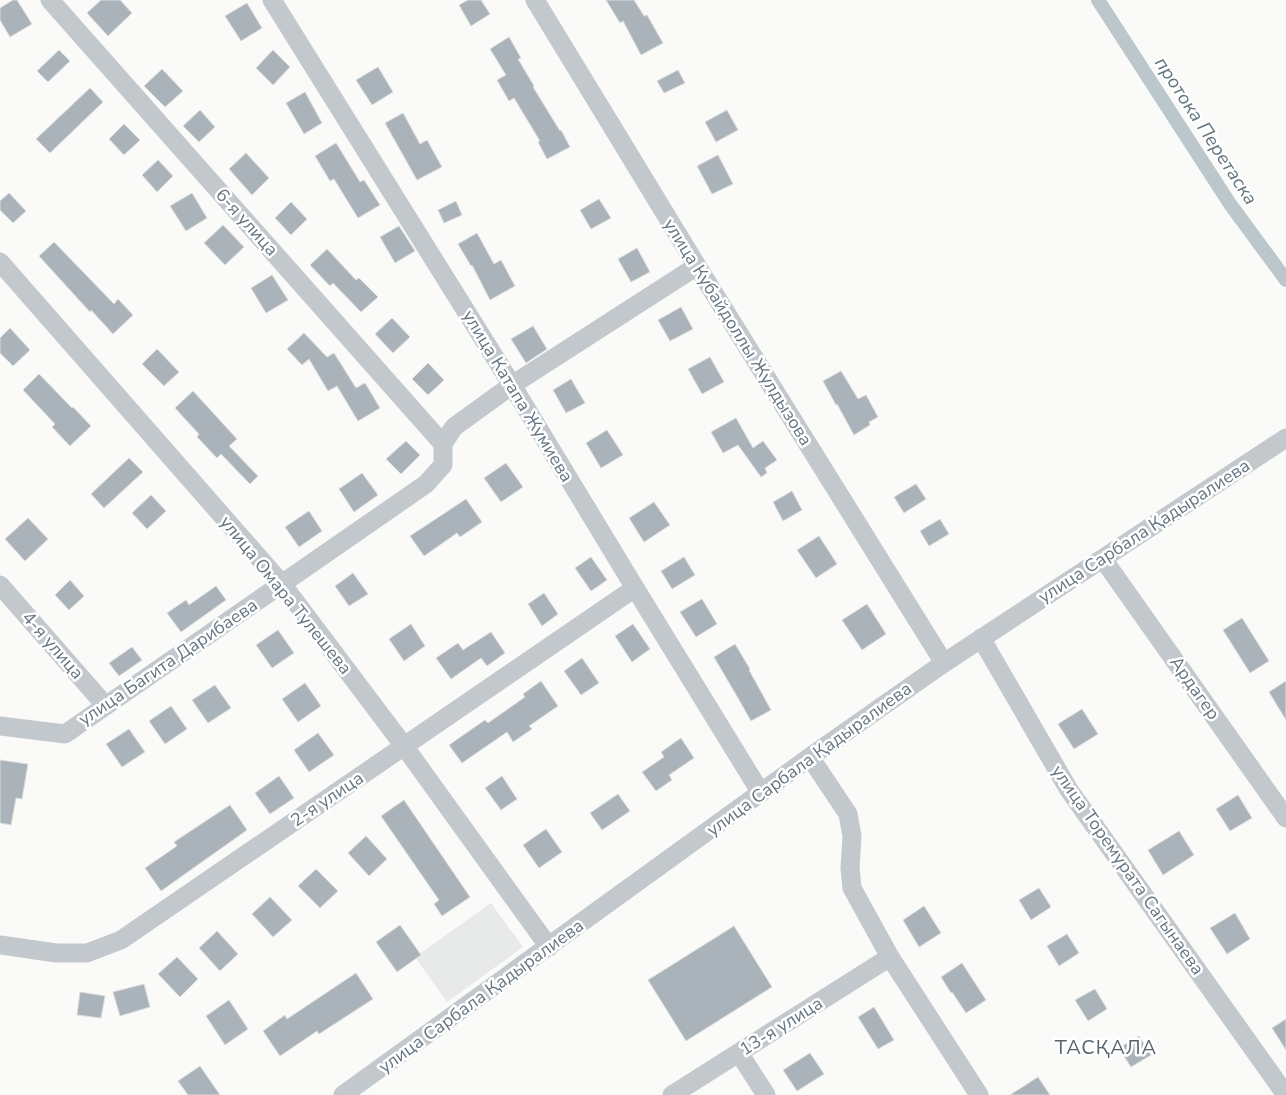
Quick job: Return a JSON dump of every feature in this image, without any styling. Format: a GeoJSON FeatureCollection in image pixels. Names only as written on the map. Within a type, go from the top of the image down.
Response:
{"type":"FeatureCollection","features":[{"type":"Feature","properties":{"kind":"street","name":"6-я улица"},"geometry":{"type":"LineString","coordinates":[[50,0],[443,444]]}},
{"type":"Feature","properties":{"kind":"street","name":"улица Катапа Жумиева"},"geometry":{"type":"LineString","coordinates":[[272,0],[512,385],[761,793]]}},
{"type":"Feature","properties":{"kind":"street","name":"улица Кубайдоллы Жулдызова"},"geometry":{"type":"LineString","coordinates":[[535,0],[697,266],[944,663]]}},
{"type":"Feature","properties":{"kind":"street","name":"улица Омара Тулешева"},"geometry":{"type":"LineString","coordinates":[[0,262],[282,584],[404,746],[549,946]]}},
{"type":"Feature","properties":{"kind":"street"},"geometry":{"type":"LineString","coordinates":[[443,444],[454,427],[512,385],[697,266]]}},
{"type":"Feature","properties":{"kind":"street","name":"улица Сарбала Қадыралиева"},"geometry":{"type":"LineString","coordinates":[[343,1095],[810,757],[944,663],[1286,438]]}},
{"type":"Feature","properties":{"kind":"street","name":"улица Багита Дарибаева"},"geometry":{"type":"LineString","coordinates":[[0,726],[65,734],[426,484],[443,465],[443,444]]}},
{"type":"Feature","properties":{"kind":"street","name":"Ардагер"},"geometry":{"type":"LineString","coordinates":[[1103,559],[1286,818]]}},
{"type":"Feature","properties":{"kind":"street","name":"4-я улица"},"geometry":{"type":"LineString","coordinates":[[0,585],[105,705]]}},
{"type":"Feature","properties":{"kind":"street","name":"2-я улица"},"geometry":{"type":"LineString","coordinates":[[0,945],[56,953],[87,953],[121,940],[635,588]]}},
{"type":"Feature","properties":{"kind":"street","name":"улица Торемурата Сагынаева"},"geometry":{"type":"LineString","coordinates":[[981,638],[1069,790],[1286,1095]]}},
{"type":"Feature","properties":{"kind":"street"},"geometry":{"type":"LineString","coordinates":[[810,757],[848,814],[852,836],[850,868],[852,888],[890,957],[979,1095]]}},
{"type":"Feature","properties":{"kind":"street","name":"13-я улица"},"geometry":{"type":"LineString","coordinates":[[672,1095],[890,957]]}},
{"type":"Feature","properties":{"kind":"street"},"geometry":{"type":"LineString","coordinates":[[739,1053],[766,1095]]}},
{"type":"Feature","properties":{"kind":"shaded area"},"geometry":{"type":"Polygon","coordinates":[[[491,903],[523,947],[447,1002],[415,957],[491,903]]]}},
{"type":"Feature","properties":{"kind":"building"},"geometry":{"type":"Polygon","coordinates":[[[13,0],[17,0],[32,24],[10,37],[0,20],[0,8],[13,0]]]}},
{"type":"Feature","properties":{"kind":"building"},"geometry":{"type":"Polygon","coordinates":[[[101,0],[120,0],[132,13],[108,36],[87,13],[101,0]]]}},
{"type":"Feature","properties":{"kind":"building"},"geometry":{"type":"Polygon","coordinates":[[[468,0],[481,0],[490,14],[471,26],[459,5],[468,0]]]}},
{"type":"Feature","properties":{"kind":"building"},"geometry":{"type":"Polygon","coordinates":[[[606,0],[634,0],[644,16],[647,15],[663,43],[641,55],[623,21],[620,23],[606,0]]]}},
{"type":"Feature","properties":{"kind":"building"},"geometry":{"type":"Polygon","coordinates":[[[247,3],[262,28],[241,41],[225,16],[247,3]]]}},
{"type":"Feature","properties":{"kind":"building"},"geometry":{"type":"Polygon","coordinates":[[[509,37],[521,58],[518,59],[533,87],[570,147],[547,159],[538,142],[540,141],[514,98],[509,101],[497,80],[506,75],[490,49],[509,37]]]}},
{"type":"Feature","properties":{"kind":"building"},"geometry":{"type":"Polygon","coordinates":[[[59,50],[70,61],[48,82],[37,71],[59,50]]]}},
{"type":"Feature","properties":{"kind":"building"},"geometry":{"type":"Polygon","coordinates":[[[273,50],[290,67],[273,85],[256,68],[273,50]]]}},
{"type":"Feature","properties":{"kind":"building"},"geometry":{"type":"Polygon","coordinates":[[[378,67],[393,92],[372,105],[356,80],[378,67]]]}},
{"type":"Feature","properties":{"kind":"building"},"geometry":{"type":"Polygon","coordinates":[[[162,69],[183,91],[165,107],[144,86],[162,69]]]}},
{"type":"Feature","properties":{"kind":"building"},"geometry":{"type":"Polygon","coordinates":[[[678,70],[685,83],[664,93],[657,81],[678,70]]]}},
{"type":"Feature","properties":{"kind":"building"},"geometry":{"type":"Polygon","coordinates":[[[90,88],[103,102],[50,153],[36,139],[90,88]]]}},
{"type":"Feature","properties":{"kind":"building"},"geometry":{"type":"Polygon","coordinates":[[[305,92],[322,123],[304,134],[286,103],[305,92]]]}},
{"type":"Feature","properties":{"kind":"building"},"geometry":{"type":"Polygon","coordinates":[[[200,110],[215,127],[199,142],[183,126],[200,110]]]}},
{"type":"Feature","properties":{"kind":"building"},"geometry":{"type":"Polygon","coordinates":[[[727,110],[738,130],[716,142],[705,122],[727,110]]]}},
{"type":"Feature","properties":{"kind":"building"},"geometry":{"type":"Polygon","coordinates":[[[403,113],[420,144],[427,140],[442,167],[417,180],[385,123],[403,113]]]}},
{"type":"Feature","properties":{"kind":"building"},"geometry":{"type":"Polygon","coordinates":[[[124,124],[140,140],[124,155],[109,139],[124,124]]]}},
{"type":"Feature","properties":{"kind":"building"},"geometry":{"type":"Polygon","coordinates":[[[336,143],[360,182],[364,180],[380,205],[358,218],[334,179],[330,181],[315,156],[336,143]]]}},
{"type":"Feature","properties":{"kind":"building"},"geometry":{"type":"Polygon","coordinates":[[[246,153],[269,178],[252,195],[229,169],[246,153]]]}},
{"type":"Feature","properties":{"kind":"building"},"geometry":{"type":"Polygon","coordinates":[[[718,155],[733,184],[712,194],[697,166],[718,155]]]}},
{"type":"Feature","properties":{"kind":"building"},"geometry":{"type":"Polygon","coordinates":[[[158,160],[173,176],[157,192],[142,175],[158,160]]]}},
{"type":"Feature","properties":{"kind":"building"},"geometry":{"type":"Polygon","coordinates":[[[9,193],[26,211],[13,223],[0,210],[0,201],[9,193]]]}},
{"type":"Feature","properties":{"kind":"building"},"geometry":{"type":"Polygon","coordinates":[[[192,193],[207,218],[186,231],[170,206],[192,193]]]}},
{"type":"Feature","properties":{"kind":"building"},"geometry":{"type":"Polygon","coordinates":[[[599,199],[611,218],[591,229],[580,210],[599,199]]]}},
{"type":"Feature","properties":{"kind":"building"},"geometry":{"type":"Polygon","coordinates":[[[456,201],[462,215],[444,223],[438,210],[456,201]]]}},
{"type":"Feature","properties":{"kind":"building"},"geometry":{"type":"Polygon","coordinates":[[[291,202],[307,219],[291,235],[275,218],[291,202]]]}},
{"type":"Feature","properties":{"kind":"building"},"geometry":{"type":"Polygon","coordinates":[[[223,225],[244,247],[225,265],[204,243],[223,225]]]}},
{"type":"Feature","properties":{"kind":"building"},"geometry":{"type":"Polygon","coordinates":[[[399,226],[415,251],[395,263],[380,237],[399,226]]]}},
{"type":"Feature","properties":{"kind":"building"},"geometry":{"type":"Polygon","coordinates":[[[477,233],[494,264],[501,260],[515,286],[490,300],[472,265],[458,244],[477,233]]]}},
{"type":"Feature","properties":{"kind":"building"},"geometry":{"type":"Polygon","coordinates":[[[54,242],[114,304],[118,299],[133,315],[113,334],[91,310],[90,312],[39,256],[54,242]]]}},
{"type":"Feature","properties":{"kind":"building"},"geometry":{"type":"Polygon","coordinates":[[[637,248],[650,272],[631,282],[618,259],[637,248]]]}},
{"type":"Feature","properties":{"kind":"building"},"geometry":{"type":"Polygon","coordinates":[[[327,249],[356,280],[359,278],[378,297],[361,312],[333,283],[330,286],[310,265],[327,249]]]}},
{"type":"Feature","properties":{"kind":"building"},"geometry":{"type":"Polygon","coordinates":[[[272,275],[288,300],[266,313],[251,288],[272,275]]]}},
{"type":"Feature","properties":{"kind":"building"},"geometry":{"type":"Polygon","coordinates":[[[681,307],[693,329],[670,341],[658,320],[681,307]]]}},
{"type":"Feature","properties":{"kind":"building"},"geometry":{"type":"Polygon","coordinates":[[[392,318],[410,337],[393,353],[375,334],[392,318]]]}},
{"type":"Feature","properties":{"kind":"building"},"geometry":{"type":"Polygon","coordinates":[[[533,326],[547,349],[526,363],[511,339],[533,326]]]}},
{"type":"Feature","properties":{"kind":"building"},"geometry":{"type":"Polygon","coordinates":[[[10,328],[30,350],[13,366],[0,353],[0,338],[10,328]]]}},
{"type":"Feature","properties":{"kind":"building"},"geometry":{"type":"Polygon","coordinates":[[[304,333],[327,357],[334,353],[356,388],[365,383],[380,408],[358,421],[337,386],[328,391],[309,359],[302,365],[287,349],[304,333]]]}},
{"type":"Feature","properties":{"kind":"building"},"geometry":{"type":"Polygon","coordinates":[[[157,349],[179,372],[164,386],[142,364],[157,349]]]}},
{"type":"Feature","properties":{"kind":"building"},"geometry":{"type":"Polygon","coordinates":[[[710,357],[724,382],[702,394],[688,369],[710,357]]]}},
{"type":"Feature","properties":{"kind":"building"},"geometry":{"type":"Polygon","coordinates":[[[428,363],[444,380],[428,395],[412,379],[428,363]]]}},
{"type":"Feature","properties":{"kind":"building"},"geometry":{"type":"Polygon","coordinates":[[[841,371],[858,399],[866,395],[878,417],[869,422],[870,425],[854,435],[823,381],[841,371]]]}},
{"type":"Feature","properties":{"kind":"building"},"geometry":{"type":"Polygon","coordinates":[[[39,374],[91,426],[70,446],[52,427],[55,424],[23,390],[39,374]]]}},
{"type":"Feature","properties":{"kind":"building"},"geometry":{"type":"Polygon","coordinates":[[[571,379],[585,403],[566,413],[553,390],[571,379]]]}},
{"type":"Feature","properties":{"kind":"building"},"geometry":{"type":"Polygon","coordinates":[[[193,391],[237,439],[229,446],[258,476],[250,484],[221,454],[217,458],[197,437],[199,434],[175,408],[193,391]]]}},
{"type":"Feature","properties":{"kind":"building"},"geometry":{"type":"Polygon","coordinates":[[[736,418],[753,448],[763,441],[777,460],[765,468],[767,473],[761,477],[738,445],[723,453],[711,432],[736,418]]]}},
{"type":"Feature","properties":{"kind":"building"},"geometry":{"type":"Polygon","coordinates":[[[607,430],[623,455],[601,468],[586,443],[607,430]]]}},
{"type":"Feature","properties":{"kind":"building"},"geometry":{"type":"Polygon","coordinates":[[[406,441],[420,455],[401,474],[386,459],[406,441]]]}},
{"type":"Feature","properties":{"kind":"building"},"geometry":{"type":"Polygon","coordinates":[[[129,458],[143,472],[104,508],[91,494],[129,458]]]}},
{"type":"Feature","properties":{"kind":"building"},"geometry":{"type":"Polygon","coordinates":[[[506,463],[523,487],[501,502],[484,478],[506,463]]]}},
{"type":"Feature","properties":{"kind":"building"},"geometry":{"type":"Polygon","coordinates":[[[362,473],[378,495],[354,512],[339,489],[362,473]]]}},
{"type":"Feature","properties":{"kind":"building"},"geometry":{"type":"Polygon","coordinates":[[[916,484],[926,499],[904,513],[894,497],[916,484]]]}},
{"type":"Feature","properties":{"kind":"building"},"geometry":{"type":"Polygon","coordinates":[[[792,491],[802,510],[783,521],[773,502],[792,491]]]}},
{"type":"Feature","properties":{"kind":"building"},"geometry":{"type":"Polygon","coordinates":[[[151,495],[166,511],[147,529],[132,513],[151,495]]]}},
{"type":"Feature","properties":{"kind":"building"},"geometry":{"type":"Polygon","coordinates":[[[466,499],[482,522],[460,537],[457,533],[424,556],[410,536],[466,499]]]}},
{"type":"Feature","properties":{"kind":"building"},"geometry":{"type":"Polygon","coordinates":[[[654,502],[670,525],[644,542],[629,518],[654,502]]]}},
{"type":"Feature","properties":{"kind":"building"},"geometry":{"type":"Polygon","coordinates":[[[309,511],[322,531],[299,547],[285,527],[309,511]]]}},
{"type":"Feature","properties":{"kind":"building"},"geometry":{"type":"Polygon","coordinates":[[[28,518],[48,539],[25,561],[5,539],[28,518]]]}},
{"type":"Feature","properties":{"kind":"building"},"geometry":{"type":"Polygon","coordinates":[[[940,519],[949,534],[929,546],[920,531],[940,519]]]}},
{"type":"Feature","properties":{"kind":"building"},"geometry":{"type":"Polygon","coordinates":[[[819,536],[837,564],[816,578],[797,550],[819,536]]]}},
{"type":"Feature","properties":{"kind":"building"},"geometry":{"type":"Polygon","coordinates":[[[591,557],[607,580],[591,591],[575,568],[591,557]]]}},
{"type":"Feature","properties":{"kind":"building"},"geometry":{"type":"Polygon","coordinates":[[[684,557],[695,575],[672,589],[661,571],[684,557]]]}},
{"type":"Feature","properties":{"kind":"building"},"geometry":{"type":"Polygon","coordinates":[[[353,573],[368,594],[349,606],[335,586],[353,573]]]}},
{"type":"Feature","properties":{"kind":"building"},"geometry":{"type":"Polygon","coordinates":[[[70,580],[84,596],[69,610],[55,595],[70,580]]]}},
{"type":"Feature","properties":{"kind":"building"},"geometry":{"type":"Polygon","coordinates":[[[216,586],[226,600],[181,632],[167,613],[186,600],[189,605],[216,586]]]}},
{"type":"Feature","properties":{"kind":"building"},"geometry":{"type":"Polygon","coordinates":[[[544,593],[558,614],[542,626],[528,604],[544,593]]]}},
{"type":"Feature","properties":{"kind":"building"},"geometry":{"type":"Polygon","coordinates":[[[702,599],[717,624],[696,637],[680,612],[702,599]]]}},
{"type":"Feature","properties":{"kind":"building"},"geometry":{"type":"Polygon","coordinates":[[[867,604],[886,634],[862,650],[842,620],[867,604]]]}},
{"type":"Feature","properties":{"kind":"building"},"geometry":{"type":"Polygon","coordinates":[[[1242,618],[1269,661],[1250,673],[1223,630],[1242,618]]]}},
{"type":"Feature","properties":{"kind":"building"},"geometry":{"type":"Polygon","coordinates":[[[411,624],[425,646],[404,661],[389,639],[411,624]]]}},
{"type":"Feature","properties":{"kind":"building"},"geometry":{"type":"Polygon","coordinates":[[[633,624],[650,649],[632,662],[615,636],[633,624]]]}},
{"type":"Feature","properties":{"kind":"building"},"geometry":{"type":"Polygon","coordinates":[[[278,630],[294,653],[272,668],[256,645],[278,630]]]}},
{"type":"Feature","properties":{"kind":"building"},"geometry":{"type":"Polygon","coordinates":[[[491,632],[505,653],[487,666],[481,658],[451,679],[436,658],[458,643],[463,650],[491,632]]]}},
{"type":"Feature","properties":{"kind":"building"},"geometry":{"type":"Polygon","coordinates":[[[735,644],[771,710],[751,721],[714,657],[735,644]]]}},
{"type":"Feature","properties":{"kind":"building"},"geometry":{"type":"Polygon","coordinates":[[[132,647],[142,660],[119,676],[109,663],[132,647]]]}},
{"type":"Feature","properties":{"kind":"building"},"geometry":{"type":"Polygon","coordinates":[[[582,658],[599,683],[581,695],[564,671],[582,658]]]}},
{"type":"Feature","properties":{"kind":"building"},"geometry":{"type":"Polygon","coordinates":[[[541,681],[558,706],[529,726],[532,729],[513,742],[507,732],[462,763],[449,745],[485,720],[488,723],[525,697],[523,694],[541,681]]]}},
{"type":"Feature","properties":{"kind":"building"},"geometry":{"type":"Polygon","coordinates":[[[1286,681],[1286,720],[1269,692],[1286,681]]]}},
{"type":"Feature","properties":{"kind":"building"},"geometry":{"type":"Polygon","coordinates":[[[305,683],[321,706],[298,722],[282,699],[305,683]]]}},
{"type":"Feature","properties":{"kind":"building"},"geometry":{"type":"Polygon","coordinates":[[[215,685],[231,708],[208,723],[192,700],[215,685]]]}},
{"type":"Feature","properties":{"kind":"building"},"geometry":{"type":"Polygon","coordinates":[[[171,706],[187,729],[165,744],[149,721],[171,706]]]}},
{"type":"Feature","properties":{"kind":"building"},"geometry":{"type":"Polygon","coordinates":[[[1082,709],[1098,734],[1074,749],[1058,724],[1082,709]]]}},
{"type":"Feature","properties":{"kind":"building"},"geometry":{"type":"Polygon","coordinates":[[[129,729],[145,752],[122,767],[106,744],[129,729]]]}},
{"type":"Feature","properties":{"kind":"building"},"geometry":{"type":"Polygon","coordinates":[[[318,733],[334,755],[309,772],[294,750],[318,733]]]}},
{"type":"Feature","properties":{"kind":"building"},"geometry":{"type":"Polygon","coordinates":[[[681,738],[694,758],[669,775],[672,780],[656,791],[642,772],[664,757],[661,752],[681,738]]]}},
{"type":"Feature","properties":{"kind":"building"},"geometry":{"type":"Polygon","coordinates":[[[0,760],[28,764],[22,799],[16,798],[11,825],[0,823],[0,760]]]}},
{"type":"Feature","properties":{"kind":"building"},"geometry":{"type":"Polygon","coordinates":[[[279,776],[294,798],[270,814],[255,793],[279,776]]]}},
{"type":"Feature","properties":{"kind":"building"},"geometry":{"type":"Polygon","coordinates":[[[502,776],[517,799],[501,810],[485,788],[502,776]]]}},
{"type":"Feature","properties":{"kind":"building"},"geometry":{"type":"Polygon","coordinates":[[[618,794],[630,811],[602,830],[590,813],[618,794]]]}},
{"type":"Feature","properties":{"kind":"building"},"geometry":{"type":"Polygon","coordinates":[[[1238,795],[1252,818],[1230,831],[1216,809],[1238,795]]]}},
{"type":"Feature","properties":{"kind":"building"},"geometry":{"type":"Polygon","coordinates":[[[404,800],[470,897],[442,916],[434,904],[439,900],[381,816],[404,800]]]}},
{"type":"Feature","properties":{"kind":"building"},"geometry":{"type":"Polygon","coordinates":[[[230,805],[247,830],[161,891],[145,868],[177,846],[174,842],[230,805]]]}},
{"type":"Feature","properties":{"kind":"building"},"geometry":{"type":"Polygon","coordinates":[[[546,829],[562,852],[539,868],[523,845],[546,829]]]}},
{"type":"Feature","properties":{"kind":"building"},"geometry":{"type":"Polygon","coordinates":[[[1179,831],[1194,855],[1163,875],[1148,850],[1179,831]]]}},
{"type":"Feature","properties":{"kind":"building"},"geometry":{"type":"Polygon","coordinates":[[[366,836],[387,859],[369,876],[348,853],[366,836]]]}},
{"type":"Feature","properties":{"kind":"building"},"geometry":{"type":"Polygon","coordinates":[[[316,869],[338,891],[320,908],[298,886],[316,869]]]}},
{"type":"Feature","properties":{"kind":"building"},"geometry":{"type":"Polygon","coordinates":[[[1039,888],[1051,907],[1031,920],[1019,900],[1039,888]]]}},
{"type":"Feature","properties":{"kind":"building"},"geometry":{"type":"Polygon","coordinates":[[[270,897],[292,920],[273,937],[252,914],[270,897]]]}},
{"type":"Feature","properties":{"kind":"building"},"geometry":{"type":"Polygon","coordinates":[[[924,906],[941,933],[919,947],[903,920],[924,906]]]}},
{"type":"Feature","properties":{"kind":"building"},"geometry":{"type":"Polygon","coordinates":[[[1235,913],[1250,939],[1227,954],[1210,928],[1235,913]]]}},
{"type":"Feature","properties":{"kind":"building"},"geometry":{"type":"Polygon","coordinates":[[[400,925],[421,955],[397,972],[376,942],[400,925]]]}},
{"type":"Feature","properties":{"kind":"building"},"geometry":{"type":"Polygon","coordinates":[[[734,926],[772,987],[686,1041],[648,980],[734,926]]]}},
{"type":"Feature","properties":{"kind":"building"},"geometry":{"type":"Polygon","coordinates":[[[217,931],[238,954],[220,971],[199,948],[217,931]]]}},
{"type":"Feature","properties":{"kind":"building"},"geometry":{"type":"Polygon","coordinates":[[[1067,934],[1079,953],[1059,966],[1047,946],[1067,934]]]}},
{"type":"Feature","properties":{"kind":"building"},"geometry":{"type":"Polygon","coordinates":[[[177,957],[198,979],[180,997],[158,974],[177,957]]]}},
{"type":"Feature","properties":{"kind":"building"},"geometry":{"type":"Polygon","coordinates":[[[962,963],[986,1000],[966,1013],[941,977],[962,963]]]}},
{"type":"Feature","properties":{"kind":"building"},"geometry":{"type":"Polygon","coordinates":[[[356,973],[373,999],[319,1034],[317,1031],[280,1056],[263,1031],[285,1015],[287,1019],[356,973]]]}},
{"type":"Feature","properties":{"kind":"building"},"geometry":{"type":"Polygon","coordinates":[[[144,984],[150,1007],[120,1016],[113,992],[144,984]]]}},
{"type":"Feature","properties":{"kind":"building"},"geometry":{"type":"Polygon","coordinates":[[[1095,989],[1107,1009],[1088,1021],[1075,1000],[1095,989]]]}},
{"type":"Feature","properties":{"kind":"building"},"geometry":{"type":"Polygon","coordinates":[[[80,992],[105,996],[101,1018],[77,1015],[80,992]]]}},
{"type":"Feature","properties":{"kind":"building"},"geometry":{"type":"Polygon","coordinates":[[[229,1000],[248,1029],[225,1045],[206,1016],[229,1000]]]}},
{"type":"Feature","properties":{"kind":"building"},"geometry":{"type":"Polygon","coordinates":[[[874,1007],[894,1040],[878,1049],[858,1017],[874,1007]]]}},
{"type":"Feature","properties":{"kind":"building"},"geometry":{"type":"Polygon","coordinates":[[[1286,1019],[1286,1050],[1272,1028],[1286,1019]]]}},
{"type":"Feature","properties":{"kind":"building"},"geometry":{"type":"Polygon","coordinates":[[[1139,1036],[1151,1055],[1131,1067],[1119,1048],[1139,1036]]]}},
{"type":"Feature","properties":{"kind":"building"},"geometry":{"type":"Polygon","coordinates":[[[810,1053],[824,1074],[797,1091],[783,1070],[810,1053]]]}},
{"type":"Feature","properties":{"kind":"building"},"geometry":{"type":"Polygon","coordinates":[[[200,1066],[220,1095],[188,1095],[178,1081],[200,1066]]]}},
{"type":"Feature","properties":{"kind":"building"},"geometry":{"type":"Polygon","coordinates":[[[1038,1077],[1050,1095],[1010,1095],[1038,1077]]]}},
{"type":"Feature","properties":{"kind":"waterway","name":"протока Перетаска"},"geometry":{"type":"LineString","coordinates":[[1098,0],[1230,204],[1286,280]]}},
{"type":"Feature","properties":{"kind":"district","name":"ТАСҚАЛА"},"geometry":{"type":"Point","coordinates":[1106,1047]}}]}
